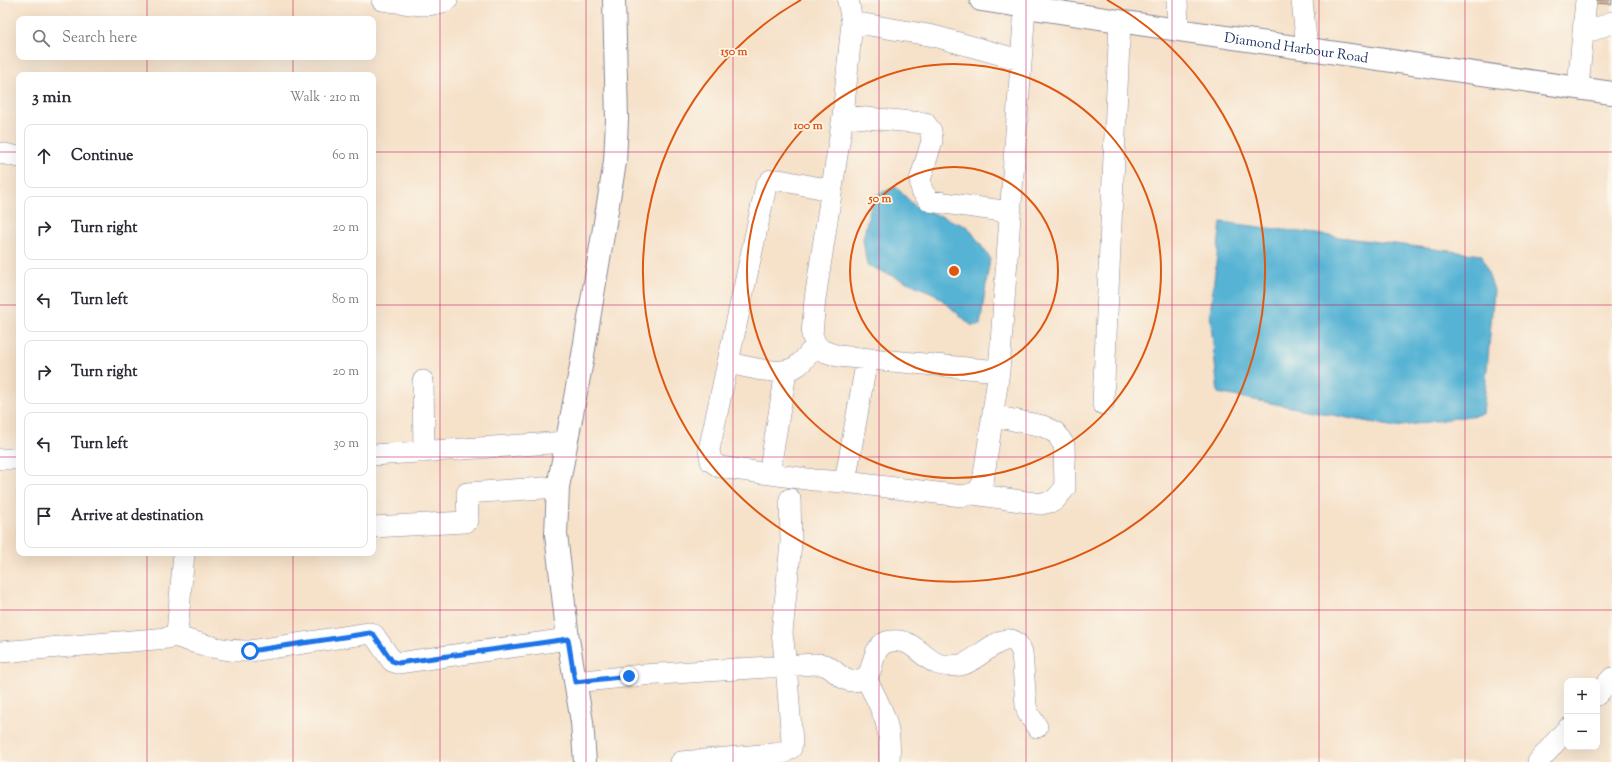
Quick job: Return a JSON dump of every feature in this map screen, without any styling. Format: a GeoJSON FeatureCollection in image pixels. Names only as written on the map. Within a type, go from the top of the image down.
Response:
{"type":"FeatureCollection","features":[{"type":"Feature","properties":{"kind":"main road"},"geometry":{"type":"LineString","coordinates":[[585,762],[582,722],[568,639],[556,534],[558,487],[582,361],[614,162],[617,120],[614,0]]}},
{"type":"Feature","properties":{"kind":"main road","name":"Diamond Harbour Road"},"geometry":{"type":"LineString","coordinates":[[981,0],[1027,4],[1178,30],[1612,93]]}},
{"type":"Feature","properties":{"kind":"street"},"geometry":{"type":"LineString","coordinates":[[382,0],[419,5],[441,3],[447,0]]}},
{"type":"Feature","properties":{"kind":"street"},"geometry":{"type":"LineString","coordinates":[[848,0],[852,22],[843,116],[815,299],[812,335],[816,345],[823,351],[838,356],[999,371]]}},
{"type":"Feature","properties":{"kind":"street"},"geometry":{"type":"LineString","coordinates":[[1177,0],[1178,30]]}},
{"type":"Feature","properties":{"kind":"street"},"geometry":{"type":"LineString","coordinates":[[1302,0],[1308,49]]}},
{"type":"Feature","properties":{"kind":"street"},"geometry":{"type":"LineString","coordinates":[[1578,88],[1586,0]]}},
{"type":"Feature","properties":{"kind":"street"},"geometry":{"type":"LineString","coordinates":[[974,494],[980,489],[983,482],[994,416],[999,371],[1020,60],[1027,4]]}},
{"type":"Feature","properties":{"kind":"street"},"geometry":{"type":"LineString","coordinates":[[1103,404],[1120,21]]}},
{"type":"Feature","properties":{"kind":"street"},"geometry":{"type":"LineString","coordinates":[[852,22],[934,36],[1020,60]]}},
{"type":"Feature","properties":{"kind":"street"},"geometry":{"type":"LineString","coordinates":[[1584,34],[1612,22]]}},
{"type":"Feature","properties":{"kind":"street"},"geometry":{"type":"LineString","coordinates":[[843,116],[925,123],[931,131],[932,141],[920,180],[922,191],[930,201],[1010,212]]}},
{"type":"Feature","properties":{"kind":"street"},"geometry":{"type":"LineString","coordinates":[[0,153],[16,156]]}},
{"type":"Feature","properties":{"kind":"street"},"geometry":{"type":"LineString","coordinates":[[831,190],[779,180],[771,180],[766,186],[709,450],[711,461],[720,467],[814,480],[845,482],[962,496],[974,494],[1041,504],[1054,501],[1065,488],[1064,445],[1056,433],[1043,426],[994,416]]}},
{"type":"Feature","properties":{"kind":"street"},"geometry":{"type":"LineString","coordinates":[[728,363],[786,372],[798,366],[816,345]]}},
{"type":"Feature","properties":{"kind":"street"},"geometry":{"type":"LineString","coordinates":[[845,482],[867,359]]}},
{"type":"Feature","properties":{"kind":"street"},"geometry":{"type":"LineString","coordinates":[[770,474],[786,372]]}},
{"type":"Feature","properties":{"kind":"street"},"geometry":{"type":"LineString","coordinates":[[423,381],[424,452]]}},
{"type":"Feature","properties":{"kind":"street"},"geometry":{"type":"LineString","coordinates":[[376,455],[566,442]]}},
{"type":"Feature","properties":{"kind":"street"},"geometry":{"type":"LineString","coordinates":[[0,459],[16,459]]}},
{"type":"Feature","properties":{"kind":"street"},"geometry":{"type":"LineString","coordinates":[[376,527],[465,522],[468,520],[467,493],[558,487]]}},
{"type":"Feature","properties":{"kind":"street"},"geometry":{"type":"LineString","coordinates":[[681,762],[783,754],[791,748],[792,742],[782,633],[791,543],[790,499]]}},
{"type":"Feature","properties":{"kind":"street"},"geometry":{"type":"LineString","coordinates":[[174,636],[177,633],[184,556]]}},
{"type":"Feature","properties":{"kind":"street"},"geometry":{"type":"LineString","coordinates":[[0,652],[160,639],[174,636],[216,649],[234,652],[250,651],[370,633],[374,635],[392,661],[398,663],[568,639]]}},
{"type":"Feature","properties":{"kind":"street"},"geometry":{"type":"LineString","coordinates":[[889,762],[890,746],[888,728],[866,678],[877,651],[881,645],[887,642],[900,641],[908,643],[936,663],[944,665],[959,665],[975,659],[998,642],[1006,640],[1014,641],[1019,645],[1022,652],[1026,706],[1028,713],[1037,727]]}},
{"type":"Feature","properties":{"kind":"street"},"geometry":{"type":"LineString","coordinates":[[575,682],[643,675],[822,665],[827,666],[843,679],[853,680],[866,678]]}},
{"type":"Feature","properties":{"kind":"street"},"geometry":{"type":"LineString","coordinates":[[1600,691],[1612,678]]}},
{"type":"Feature","properties":{"kind":"street"},"geometry":{"type":"LineString","coordinates":[[1538,762],[1564,732]]}},
{"type":"Feature","properties":{"kind":"water"},"geometry":{"type":"Polygon","coordinates":[[[896,187],[915,206],[968,227],[990,258],[980,325],[971,325],[935,294],[867,265],[863,239],[873,196],[896,187]]]}},
{"type":"Feature","properties":{"kind":"water"},"geometry":{"type":"Polygon","coordinates":[[[1221,222],[1482,255],[1494,290],[1483,414],[1395,427],[1218,393],[1210,314],[1221,222]]]}},
{"type":"Feature","properties":{"kind":"building"},"geometry":{"type":"Polygon","coordinates":[[[1592,0],[1612,0],[1612,4],[1592,3],[1592,0]]]}},
{"type":"Feature","properties":{"kind":"route"},"geometry":{"type":"LineString","coordinates":[[250,651],[370,633],[374,635],[392,661],[398,663],[568,639],[575,682],[629,676]]}}]}
